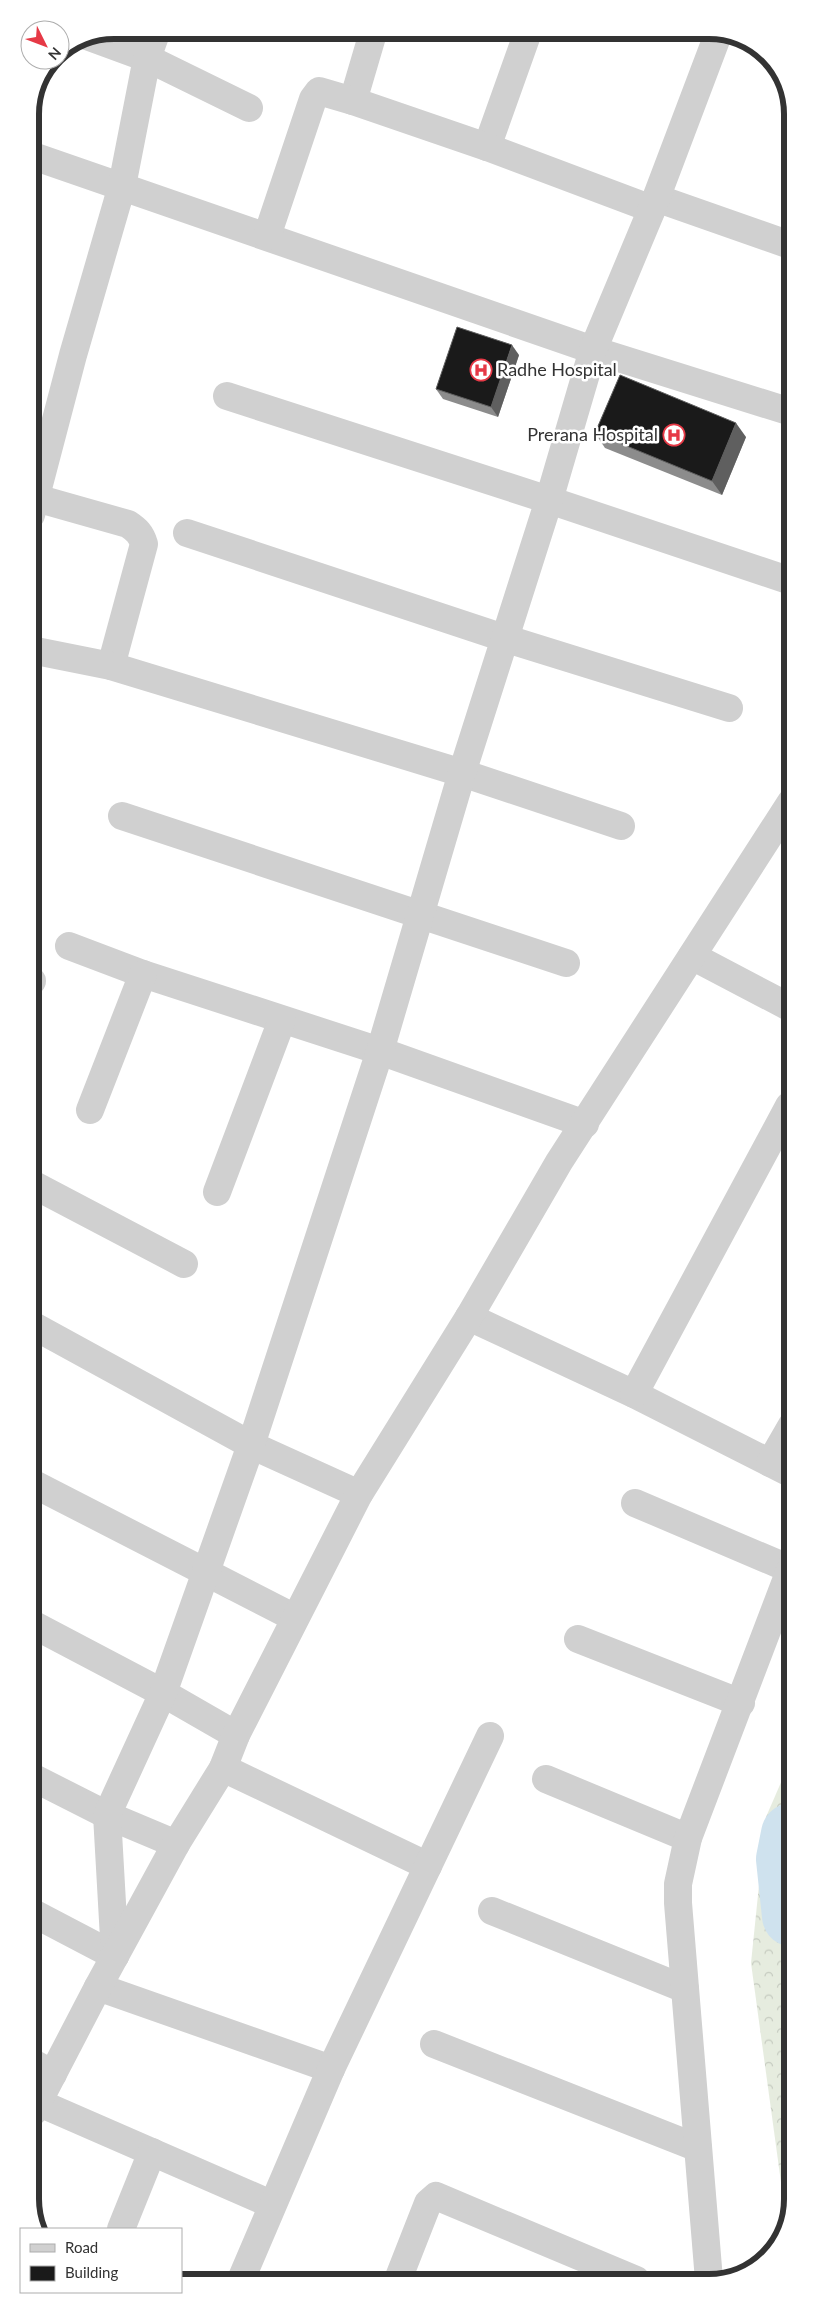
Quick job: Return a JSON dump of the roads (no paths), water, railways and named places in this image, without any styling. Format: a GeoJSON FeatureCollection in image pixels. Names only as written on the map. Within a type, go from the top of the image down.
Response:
{"type":"FeatureCollection","features":[{"type":"Feature","properties":{"kind":"street"},"geometry":{"type":"LineString","coordinates":[[107,39],[151,47],[249,108]]}},
{"type":"Feature","properties":{"kind":"street"},"geometry":{"type":"LineString","coordinates":[[353,101],[372,39]]}},
{"type":"Feature","properties":{"kind":"street"},"geometry":{"type":"LineString","coordinates":[[487,147],[526,39]]}},
{"type":"Feature","properties":{"kind":"street"},"geometry":{"type":"LineString","coordinates":[[115,1956],[107,1815],[163,1693],[251,1444],[380,1051],[462,773],[549,500],[593,350],[654,203],[716,39]]}},
{"type":"Feature","properties":{"kind":"street"},"geometry":{"type":"LineString","coordinates":[[39,483],[73,355],[122,186],[151,47]]}},
{"type":"Feature","properties":{"kind":"street"},"geometry":{"type":"LineString","coordinates":[[267,236],[315,94],[324,92],[654,203],[784,243]]}},
{"type":"Feature","properties":{"kind":"street"},"geometry":{"type":"LineString","coordinates":[[39,158],[593,350],[784,410]]}},
{"type":"Feature","properties":{"kind":"street"},"geometry":{"type":"LineString","coordinates":[[227,396],[549,500],[784,579]]}},
{"type":"Feature","properties":{"kind":"street"},"geometry":{"type":"LineString","coordinates":[[39,507],[128,524],[142,536],[144,544],[111,666]]}},
{"type":"Feature","properties":{"kind":"street"},"geometry":{"type":"LineString","coordinates":[[187,533],[504,638],[729,708]]}},
{"type":"Feature","properties":{"kind":"street"},"geometry":{"type":"LineString","coordinates":[[39,652],[111,666],[462,773],[621,826]]}},
{"type":"Feature","properties":{"kind":"street"},"geometry":{"type":"LineString","coordinates":[[122,816],[566,963]]}},
{"type":"Feature","properties":{"kind":"street"},"geometry":{"type":"LineString","coordinates":[[39,2088],[43,2068],[98,1987],[176,1844],[223,1768],[236,1735],[359,1494],[469,1317],[560,1162],[692,956],[781,840]]}},
{"type":"Feature","properties":{"kind":"street"},"geometry":{"type":"LineString","coordinates":[[69,946],[143,974],[380,1051],[585,1124]]}},
{"type":"Feature","properties":{"kind":"street"},"geometry":{"type":"LineString","coordinates":[[692,956],[784,1004]]}},
{"type":"Feature","properties":{"kind":"street"},"geometry":{"type":"LineString","coordinates":[[90,1110],[143,974]]}},
{"type":"Feature","properties":{"kind":"street"},"geometry":{"type":"LineString","coordinates":[[217,1192],[282,1020]]}},
{"type":"Feature","properties":{"kind":"street"},"geometry":{"type":"LineString","coordinates":[[634,1394],[784,1115]]}},
{"type":"Feature","properties":{"kind":"street"},"geometry":{"type":"LineString","coordinates":[[39,1188],[184,1264]]}},
{"type":"Feature","properties":{"kind":"street"},"geometry":{"type":"LineString","coordinates":[[469,1317],[634,1394],[781,1469],[784,1457]]}},
{"type":"Feature","properties":{"kind":"street"},"geometry":{"type":"LineString","coordinates":[[39,1329],[251,1444],[359,1494]]}},
{"type":"Feature","properties":{"kind":"street"},"geometry":{"type":"LineString","coordinates":[[39,1487],[295,1618]]}},
{"type":"Feature","properties":{"kind":"street"},"geometry":{"type":"LineString","coordinates":[[634,1503],[784,1564]]}},
{"type":"Feature","properties":{"kind":"street"},"geometry":{"type":"LineString","coordinates":[[708,2274],[684,1989],[678,1884],[688,1838],[784,1586]]}},
{"type":"Feature","properties":{"kind":"street"},"geometry":{"type":"LineString","coordinates":[[39,1628],[163,1693],[236,1735]]}},
{"type":"Feature","properties":{"kind":"street"},"geometry":{"type":"LineString","coordinates":[[578,1639],[741,1703]]}},
{"type":"Feature","properties":{"kind":"street"},"geometry":{"type":"LineString","coordinates":[[243,2274],[331,2068],[490,1736]]}},
{"type":"Feature","properties":{"kind":"street"},"geometry":{"type":"LineString","coordinates":[[223,1768],[428,1866]]}},
{"type":"Feature","properties":{"kind":"street"},"geometry":{"type":"LineString","coordinates":[[546,1779],[688,1838]]}},
{"type":"Feature","properties":{"kind":"street"},"geometry":{"type":"LineString","coordinates":[[39,1781],[107,1815],[176,1844]]}},
{"type":"Feature","properties":{"kind":"street"},"geometry":{"type":"LineString","coordinates":[[492,1911],[684,1989]]}},
{"type":"Feature","properties":{"kind":"street"},"geometry":{"type":"LineString","coordinates":[[39,1917],[115,1956]]}},
{"type":"Feature","properties":{"kind":"street"},"geometry":{"type":"LineString","coordinates":[[98,1987],[331,2068]]}},
{"type":"Feature","properties":{"kind":"street"},"geometry":{"type":"LineString","coordinates":[[434,2044],[698,2148]]}},
{"type":"Feature","properties":{"kind":"street"},"geometry":{"type":"LineString","coordinates":[[39,2109],[152,2152],[272,2204]]}},
{"type":"Feature","properties":{"kind":"street"},"geometry":{"type":"LineString","coordinates":[[121,2228],[152,2152]]}},
{"type":"Feature","properties":{"kind":"street"},"geometry":{"type":"LineString","coordinates":[[400,2274],[428,2203],[436,2196],[622,2274]]}},
{"type":"Feature","properties":{"kind":"place","name":"Radhe Hospital"},"geometry":{"type":"Point","coordinates":[481,370]}},
{"type":"Feature","properties":{"kind":"place","name":"Prerana Hospital"},"geometry":{"type":"Point","coordinates":[674,435]}}]}
